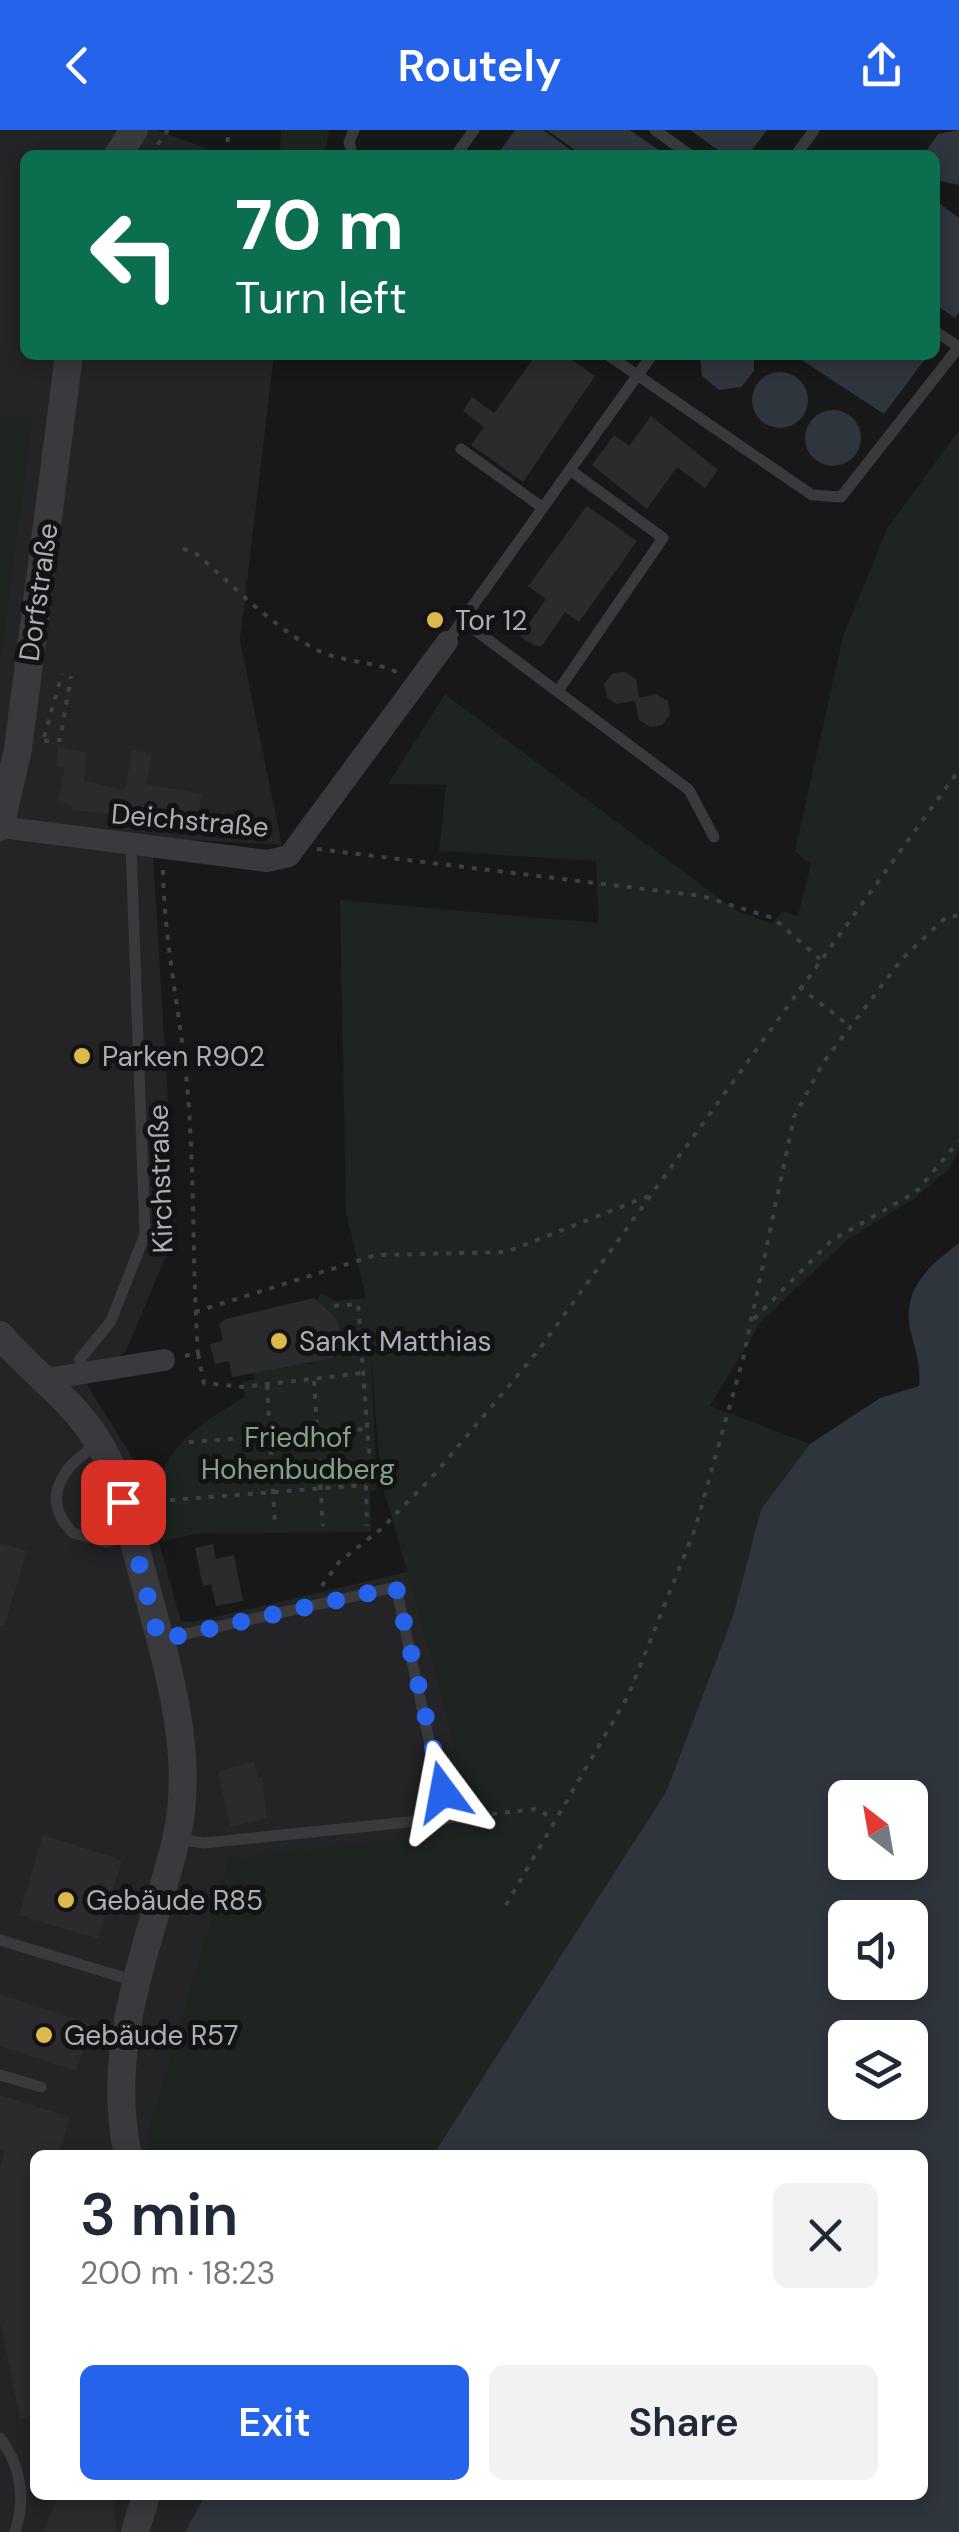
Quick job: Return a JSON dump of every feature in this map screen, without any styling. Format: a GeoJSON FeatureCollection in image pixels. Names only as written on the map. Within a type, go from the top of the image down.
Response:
{"type":"FeatureCollection","features":[{"type":"Feature","properties":{"kind":"street","name":"Dorfstraße"},"geometry":{"type":"LineString","coordinates":[[0,827],[30,745],[68,360]]}},
{"type":"Feature","properties":{"kind":"street","name":"Deichstraße"},"geometry":{"type":"LineString","coordinates":[[0,827],[131,847],[267,861],[289,856],[305,840],[448,642]]}},
{"type":"Feature","properties":{"kind":"street"},"geometry":{"type":"LineString","coordinates":[[0,1335],[80,1413],[114,1468],[174,1701],[182,1765],[177,1839],[135,1981],[122,2068],[128,2150]]}},
{"type":"Feature","properties":{"kind":"street"},"geometry":{"type":"LineString","coordinates":[[47,1380],[164,1360]]}},
{"type":"Feature","properties":{"kind":"street"},"geometry":{"type":"LineString","coordinates":[[135,2532],[145,2500]]}},
{"type":"Feature","properties":{"kind":"lane"},"geometry":{"type":"LineString","coordinates":[[655,130],[683,150]]}},
{"type":"Feature","properties":{"kind":"lane"},"geometry":{"type":"LineString","coordinates":[[615,360],[812,495],[841,497],[959,348]]}},
{"type":"Feature","properties":{"kind":"lane"},"geometry":{"type":"LineString","coordinates":[[448,642],[648,360]]}},
{"type":"Feature","properties":{"kind":"lane"},"geometry":{"type":"LineString","coordinates":[[461,449],[543,508]]}},
{"type":"Feature","properties":{"kind":"lane"},"geometry":{"type":"LineString","coordinates":[[558,691],[662,538],[570,470]]}},
{"type":"Feature","properties":{"kind":"lane"},"geometry":{"type":"LineString","coordinates":[[462,621],[690,790],[714,836]]}},
{"type":"Feature","properties":{"kind":"lane"},"geometry":{"type":"LineString","coordinates":[[82,1373],[80,1360],[111,1320],[145,1234],[131,847]]}},
{"type":"Feature","properties":{"kind":"lane"},"geometry":{"type":"LineString","coordinates":[[99,1442],[59,1476],[55,1492],[58,1507],[73,1533],[106,1542],[132,1535]]}},
{"type":"Feature","properties":{"kind":"lane"},"geometry":{"type":"LineString","coordinates":[[159,1640],[396,1587],[446,1819]]}},
{"type":"Feature","properties":{"kind":"lane"},"geometry":{"type":"LineString","coordinates":[[177,1839],[204,1843],[477,1815]]}},
{"type":"Feature","properties":{"kind":"lane"},"geometry":{"type":"LineString","coordinates":[[0,1940],[135,1981]]}},
{"type":"Feature","properties":{"kind":"lane"},"geometry":{"type":"LineString","coordinates":[[0,2076],[41,2087]]}},
{"type":"Feature","properties":{"kind":"lane"},"geometry":{"type":"LineString","coordinates":[[0,2438],[11,2452],[22,2490],[15,2532]]}},
{"type":"Feature","properties":{"kind":"path"},"geometry":{"type":"LineString","coordinates":[[184,549],[193,550],[312,648],[343,662],[391,668],[414,686]]}},
{"type":"Feature","properties":{"kind":"path"},"geometry":{"type":"LineString","coordinates":[[30,745],[62,674]]}},
{"type":"Feature","properties":{"kind":"path"},"geometry":{"type":"LineString","coordinates":[[30,745],[60,740],[71,676]]}},
{"type":"Feature","properties":{"kind":"path"},"geometry":{"type":"LineString","coordinates":[[324,1604],[321,1581],[435,1474],[538,1351],[959,770]]}},
{"type":"Feature","properties":{"kind":"path"},"geometry":{"type":"LineString","coordinates":[[305,840],[320,852],[354,857],[702,896],[772,918],[820,960]]}},
{"type":"Feature","properties":{"kind":"path","name":"Kirchstraße"},"geometry":{"type":"LineString","coordinates":[[165,850],[164,916],[187,1085],[198,1354]]}},
{"type":"Feature","properties":{"kind":"path"},"geometry":{"type":"LineString","coordinates":[[506,1904],[628,1696],[695,1530],[750,1323],[794,1117],[850,1026],[902,959],[945,918],[959,915]]}},
{"type":"Feature","properties":{"kind":"path"},"geometry":{"type":"LineString","coordinates":[[799,987],[850,1026]]}},
{"type":"Feature","properties":{"kind":"path"},"geometry":{"type":"LineString","coordinates":[[750,1323],[831,1241],[916,1192],[959,1141]]}},
{"type":"Feature","properties":{"kind":"path"},"geometry":{"type":"LineString","coordinates":[[195,1312],[376,1255],[506,1252],[649,1196]]}},
{"type":"Feature","properties":{"kind":"path"},"geometry":{"type":"LineString","coordinates":[[334,1306],[358,1304],[372,1478],[366,1485],[367,1526]]}},
{"type":"Feature","properties":{"kind":"path"},"geometry":{"type":"LineString","coordinates":[[164,1360],[198,1354],[204,1382],[267,1384],[364,1373]]}},
{"type":"Feature","properties":{"kind":"path"},"geometry":{"type":"LineString","coordinates":[[314,1379],[324,1526]]}},
{"type":"Feature","properties":{"kind":"path"},"geometry":{"type":"LineString","coordinates":[[267,1384],[275,1526]]}},
{"type":"Feature","properties":{"kind":"path"},"geometry":{"type":"LineString","coordinates":[[189,1442],[369,1429]]}},
{"type":"Feature","properties":{"kind":"path"},"geometry":{"type":"LineString","coordinates":[[170,1500],[366,1485]]}},
{"type":"Feature","properties":{"kind":"path"},"geometry":{"type":"LineString","coordinates":[[477,1815],[535,1809],[554,1818]]}},
{"type":"Feature","properties":{"kind":"shaded area"},"geometry":{"type":"Polygon","coordinates":[[[0,130],[157,130],[211,150],[20,150],[20,360],[273,360],[240,640],[282,845],[152,838],[176,1232],[126,1351],[87,1385],[137,1465],[181,1621],[194,1622],[415,1570],[555,1823],[355,2150],[30,2150],[30,2500],[202,2500],[185,2532],[0,2532],[0,130]]]}},
{"type":"Feature","properties":{"kind":"shaded area"},"geometry":{"type":"Polygon","coordinates":[[[515,130],[543,130],[571,150],[501,150],[515,130]]]}},
{"type":"Feature","properties":{"kind":"shaded area"},"geometry":{"type":"Polygon","coordinates":[[[547,130],[630,130],[659,150],[575,150],[547,130]]]}},
{"type":"Feature","properties":{"kind":"shaded area"},"geometry":{"type":"Polygon","coordinates":[[[690,130],[767,130],[752,150],[718,150],[690,130]]]}},
{"type":"Feature","properties":{"kind":"shaded area"},"geometry":{"type":"Polygon","coordinates":[[[959,130],[959,185],[940,181],[940,150],[927,150],[938,134],[959,130]]]}},
{"type":"Feature","properties":{"kind":"shaded area"},"geometry":{"type":"Polygon","coordinates":[[[940,204],[959,218],[959,312],[955,318],[940,308],[940,204]]]}},
{"type":"Feature","properties":{"kind":"shaded area"},"geometry":{"type":"Polygon","coordinates":[[[700,360],[754,360],[754,371],[741,387],[719,390],[702,376],[700,360]]]}},
{"type":"Feature","properties":{"kind":"shaded area"},"geometry":{"type":"Polygon","coordinates":[[[802,360],[924,360],[884,414],[802,360]]]}},
{"type":"Feature","properties":{"kind":"shaded area"},"geometry":{"type":"Polygon","coordinates":[[[780,372],[800,380],[808,400],[800,420],[780,428],[760,420],[752,400],[760,380],[780,372]]]}},
{"type":"Feature","properties":{"kind":"shaded area"},"geometry":{"type":"Polygon","coordinates":[[[833,410],[853,418],[861,438],[853,458],[833,466],[813,458],[805,438],[813,418],[833,410]]]}},
{"type":"Feature","properties":{"kind":"shaded area"},"geometry":{"type":"Polygon","coordinates":[[[959,1243],[959,2532],[185,2532],[202,2500],[928,2500],[928,2150],[436,2150],[666,1792],[733,1616],[761,1509],[810,1444],[880,1398],[919,1386],[919,1365],[909,1318],[913,1292],[920,1280],[959,1243]]]}},
{"type":"Feature","properties":{"kind":"green space"},"geometry":{"type":"Polygon","coordinates":[[[281,130],[329,130],[326,150],[280,150],[281,130]]]}},
{"type":"Feature","properties":{"kind":"green space"},"geometry":{"type":"Polygon","coordinates":[[[0,415],[33,415],[0,664],[0,415]]]}},
{"type":"Feature","properties":{"kind":"green space","name":"Friedhof Hohenbudberg"},"geometry":{"type":"Polygon","coordinates":[[[959,430],[959,1150],[949,1169],[914,1199],[848,1239],[761,1322],[710,1406],[810,1444],[761,1509],[733,1616],[666,1792],[436,2150],[150,2150],[147,2137],[229,1859],[471,1831],[447,1714],[381,1479],[371,1360],[377,1490],[370,1491],[371,1532],[195,1534],[161,1542],[157,1515],[163,1471],[173,1454],[203,1424],[245,1397],[242,1382],[255,1379],[254,1372],[285,1366],[287,1370],[288,1364],[305,1360],[307,1365],[336,1354],[340,1331],[336,1330],[337,1319],[327,1313],[328,1308],[325,1311],[314,1304],[321,1293],[335,1301],[366,1298],[346,1213],[340,900],[599,923],[596,861],[439,851],[446,785],[388,784],[445,694],[735,910],[772,924],[782,911],[798,916],[811,864],[795,851],[843,636],[887,529],[959,430]]]}},
{"type":"Feature","properties":{"kind":"building"},"geometry":{"type":"Polygon","coordinates":[[[532,360],[572,360],[595,376],[523,482],[471,445],[484,427],[463,411],[472,397],[494,413],[532,360]]]}},
{"type":"Feature","properties":{"kind":"building"},"geometry":{"type":"Polygon","coordinates":[[[651,416],[718,470],[705,488],[677,467],[647,509],[592,465],[614,435],[629,446],[651,416]]]}},
{"type":"Feature","properties":{"kind":"building"},"geometry":{"type":"Polygon","coordinates":[[[587,506],[637,541],[579,622],[565,612],[542,646],[535,646],[520,636],[546,599],[528,586],[587,506]]]}},
{"type":"Feature","properties":{"kind":"building"},"geometry":{"type":"Polygon","coordinates":[[[625,672],[636,679],[639,698],[656,694],[668,701],[670,714],[662,725],[650,727],[639,720],[635,701],[616,704],[607,697],[604,684],[613,673],[625,672]]]}},
{"type":"Feature","properties":{"kind":"building"},"geometry":{"type":"Polygon","coordinates":[[[58,747],[87,753],[84,781],[125,790],[132,750],[152,754],[146,784],[202,794],[197,819],[120,807],[118,815],[71,810],[72,806],[57,802],[65,767],[56,766],[58,747]]]}},
{"type":"Feature","properties":{"kind":"building","name":"Sankt Matthias"},"geometry":{"type":"Polygon","coordinates":[[[314,1298],[337,1319],[342,1339],[333,1358],[232,1377],[229,1361],[215,1364],[210,1344],[223,1341],[219,1324],[226,1319],[314,1298]]]}},
{"type":"Feature","properties":{"kind":"building"},"geometry":{"type":"Polygon","coordinates":[[[0,1543],[27,1551],[4,1626],[0,1625],[0,1543]]]}},
{"type":"Feature","properties":{"kind":"building"},"geometry":{"type":"Polygon","coordinates":[[[213,1544],[216,1559],[234,1555],[243,1601],[216,1606],[211,1584],[203,1586],[195,1548],[213,1544]]]}},
{"type":"Feature","properties":{"kind":"building"},"geometry":{"type":"Polygon","coordinates":[[[254,1762],[258,1778],[262,1777],[267,1818],[230,1827],[218,1771],[254,1762]]]}},
{"type":"Feature","properties":{"kind":"building","name":"Gebäude R85"},"geometry":{"type":"Polygon","coordinates":[[[43,1835],[122,1860],[98,1939],[19,1915],[43,1835]]]}},
{"type":"Feature","properties":{"kind":"building","name":"Gebäude R57"},"geometry":{"type":"Polygon","coordinates":[[[0,1994],[91,2024],[76,2071],[0,2046],[0,1994]]]}},
{"type":"Feature","properties":{"kind":"building"},"geometry":{"type":"Polygon","coordinates":[[[0,2095],[70,2117],[60,2150],[30,2150],[30,2417],[20,2419],[0,2321],[0,2168],[5,2150],[0,2149],[0,2095]]]}},
{"type":"Feature","properties":{"kind":"building"},"geometry":{"type":"Polygon","coordinates":[[[56,2500],[113,2500],[117,2532],[43,2532],[56,2500]]]}},
{"type":"Feature","properties":{"kind":"place","name":"Tor 12"},"geometry":{"type":"Point","coordinates":[435,620]}},
{"type":"Feature","properties":{"kind":"place","name":"Parken R902"},"geometry":{"type":"Point","coordinates":[82,1056]}},
{"type":"Feature","properties":{"kind":"place","name":"Sankt Matthias"},"geometry":{"type":"Point","coordinates":[279,1341]}},
{"type":"Feature","properties":{"kind":"place","name":"Gebäude R85"},"geometry":{"type":"Point","coordinates":[66,1900]}},
{"type":"Feature","properties":{"kind":"place","name":"Gebäude R57"},"geometry":{"type":"Point","coordinates":[44,2035]}},
{"type":"Feature","properties":{"kind":"route"},"geometry":{"type":"LineString","coordinates":[[123,1502],[159,1640],[396,1587],[443,1792]]}}]}
